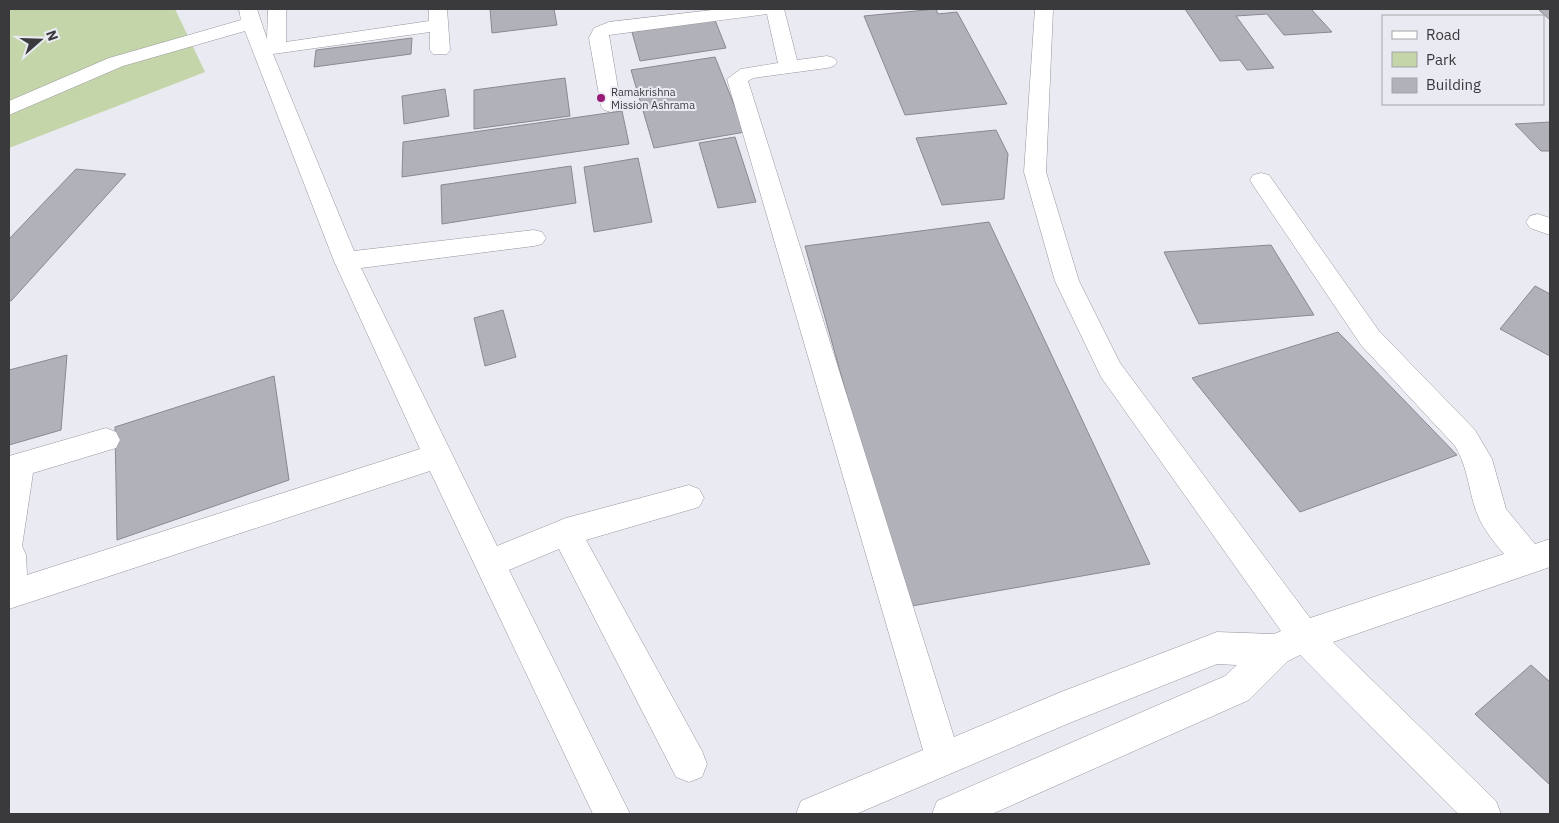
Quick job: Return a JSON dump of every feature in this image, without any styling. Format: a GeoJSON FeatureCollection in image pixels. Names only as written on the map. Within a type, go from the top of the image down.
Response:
{"type":"FeatureCollection","features":[{"type":"Feature","properties":{"kind":"street"},"geometry":{"type":"LineString","coordinates":[[276,9],[276,49],[439,17],[440,50]]}},
{"type":"Feature","properties":{"kind":"street"},"geometry":{"type":"LineString","coordinates":[[611,106],[599,38],[601,32],[609,28],[764,9]]}},
{"type":"Feature","properties":{"kind":"street"},"geometry":{"type":"LineString","coordinates":[[775,9],[789,67]]}},
{"type":"Feature","properties":{"kind":"street"},"geometry":{"type":"LineString","coordinates":[[1044,9],[1035,172],[1067,281],[1110,370],[1290,643],[1483,814]]}},
{"type":"Feature","properties":{"kind":"street"},"geometry":{"type":"LineString","coordinates":[[9,109],[116,62],[250,16],[346,261],[438,456],[612,814]]}},
{"type":"Feature","properties":{"kind":"street"},"geometry":{"type":"LineString","coordinates":[[827,62],[748,73],[737,78],[943,759]]}},
{"type":"Feature","properties":{"kind":"street"},"geometry":{"type":"LineString","coordinates":[[1261,180],[1370,338],[1465,438],[1478,459],[1492,514],[1503,531],[1540,557]]}},
{"type":"Feature","properties":{"kind":"street"},"geometry":{"type":"LineString","coordinates":[[346,261],[534,238]]}},
{"type":"Feature","properties":{"kind":"street"},"geometry":{"type":"LineString","coordinates":[[9,542],[14,466],[106,440]]}},
{"type":"Feature","properties":{"kind":"street"},"geometry":{"type":"LineString","coordinates":[[9,551],[11,555],[11,596],[438,456]]}},
{"type":"Feature","properties":{"kind":"street"},"geometry":{"type":"LineString","coordinates":[[491,563],[566,532],[690,498]]}},
{"type":"Feature","properties":{"kind":"street"},"geometry":{"type":"LineString","coordinates":[[566,532],[690,764]]}},
{"type":"Feature","properties":{"kind":"street"},"geometry":{"type":"LineString","coordinates":[[814,814],[1060,709],[1217,648],[1290,643],[1540,557]]}},
{"type":"Feature","properties":{"kind":"street"},"geometry":{"type":"LineString","coordinates":[[950,814],[1237,688],[1290,643]]}},
{"type":"Feature","properties":{"kind":"green space"},"geometry":{"type":"Polygon","coordinates":[[[9,9],[175,9],[205,72],[9,148],[9,9]]]}},
{"type":"Feature","properties":{"kind":"building"},"geometry":{"type":"Polygon","coordinates":[[[490,9],[554,9],[557,25],[492,33],[490,9]]]}},
{"type":"Feature","properties":{"kind":"building"},"geometry":{"type":"Polygon","coordinates":[[[936,9],[938,14],[957,12],[1007,104],[905,115],[864,16],[936,9]]]}},
{"type":"Feature","properties":{"kind":"building"},"geometry":{"type":"Polygon","coordinates":[[[1185,9],[1311,9],[1332,32],[1284,35],[1267,14],[1236,16],[1274,68],[1247,70],[1240,60],[1220,61],[1185,9]]]}},
{"type":"Feature","properties":{"kind":"building"},"geometry":{"type":"Polygon","coordinates":[[[1538,9],[1550,9],[1550,20],[1538,9]]]}},
{"type":"Feature","properties":{"kind":"building"},"geometry":{"type":"Polygon","coordinates":[[[715,20],[726,48],[640,61],[632,32],[715,20]]]}},
{"type":"Feature","properties":{"kind":"building"},"geometry":{"type":"Polygon","coordinates":[[[412,38],[411,54],[314,67],[316,50],[412,38]]]}},
{"type":"Feature","properties":{"kind":"building"},"geometry":{"type":"Polygon","coordinates":[[[715,57],[745,132],[654,148],[631,70],[715,57]]]}},
{"type":"Feature","properties":{"kind":"building"},"geometry":{"type":"Polygon","coordinates":[[[565,78],[570,116],[474,129],[474,90],[565,78]]]}},
{"type":"Feature","properties":{"kind":"building"},"geometry":{"type":"Polygon","coordinates":[[[445,89],[449,116],[404,124],[402,96],[445,89]]]}},
{"type":"Feature","properties":{"kind":"building"},"geometry":{"type":"Polygon","coordinates":[[[622,111],[629,144],[402,177],[403,142],[622,111]]]}},
{"type":"Feature","properties":{"kind":"building"},"geometry":{"type":"Polygon","coordinates":[[[1550,122],[1550,151],[1541,151],[1515,124],[1550,122]]]}},
{"type":"Feature","properties":{"kind":"building"},"geometry":{"type":"Polygon","coordinates":[[[996,130],[1008,154],[1004,199],[942,205],[916,138],[996,130]]]}},
{"type":"Feature","properties":{"kind":"building"},"geometry":{"type":"Polygon","coordinates":[[[735,137],[756,202],[718,208],[699,143],[735,137]]]}},
{"type":"Feature","properties":{"kind":"building"},"geometry":{"type":"Polygon","coordinates":[[[638,158],[652,222],[594,232],[584,167],[638,158]]]}},
{"type":"Feature","properties":{"kind":"building"},"geometry":{"type":"Polygon","coordinates":[[[571,166],[576,203],[442,224],[441,185],[571,166]]]}},
{"type":"Feature","properties":{"kind":"building"},"geometry":{"type":"Polygon","coordinates":[[[76,169],[126,174],[11,301],[9,300],[9,239],[76,169]]]}},
{"type":"Feature","properties":{"kind":"building"},"geometry":{"type":"Polygon","coordinates":[[[989,222],[1150,564],[906,607],[805,246],[989,222]]]}},
{"type":"Feature","properties":{"kind":"building"},"geometry":{"type":"Polygon","coordinates":[[[1271,245],[1314,315],[1199,324],[1164,252],[1271,245]]]}},
{"type":"Feature","properties":{"kind":"building"},"geometry":{"type":"Polygon","coordinates":[[[1535,286],[1550,294],[1550,356],[1500,329],[1535,286]]]}},
{"type":"Feature","properties":{"kind":"building"},"geometry":{"type":"Polygon","coordinates":[[[503,310],[516,357],[485,366],[474,318],[503,310]]]}},
{"type":"Feature","properties":{"kind":"building"},"geometry":{"type":"Polygon","coordinates":[[[1338,332],[1457,455],[1300,512],[1192,378],[1338,332]]]}},
{"type":"Feature","properties":{"kind":"building"},"geometry":{"type":"Polygon","coordinates":[[[67,355],[61,430],[9,445],[9,370],[67,355]]]}},
{"type":"Feature","properties":{"kind":"building"},"geometry":{"type":"Polygon","coordinates":[[[274,376],[289,480],[117,540],[115,427],[274,376]]]}},
{"type":"Feature","properties":{"kind":"building"},"geometry":{"type":"Polygon","coordinates":[[[1531,665],[1550,682],[1550,785],[1475,714],[1531,665]]]}},
{"type":"Feature","properties":{"kind":"place","name":"Ramakrishna Mission Ashrama"},"geometry":{"type":"Point","coordinates":[601,98]}}]}
